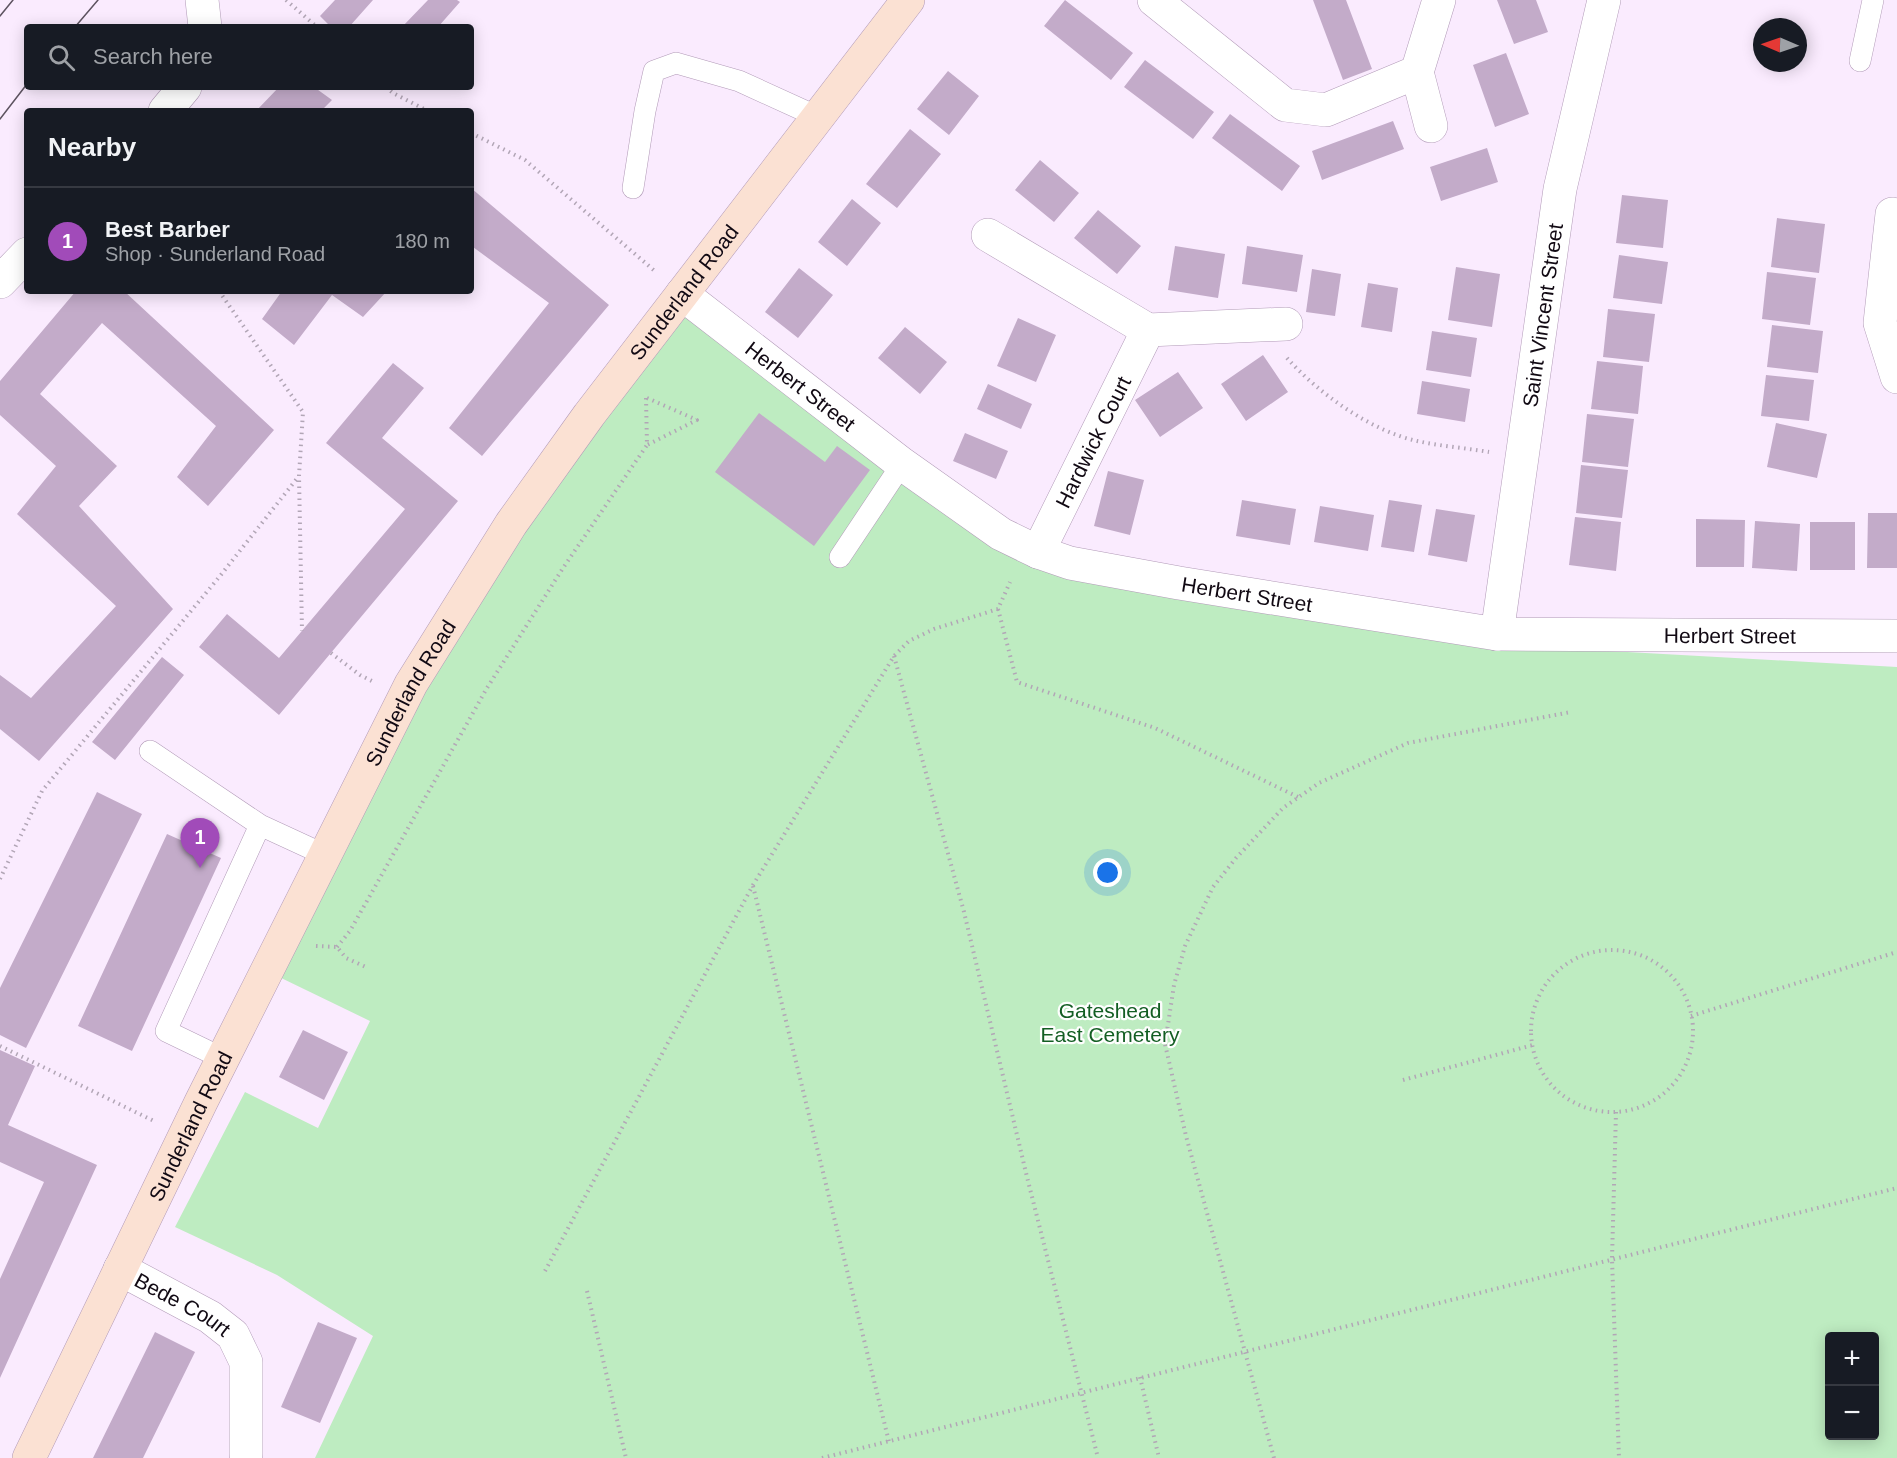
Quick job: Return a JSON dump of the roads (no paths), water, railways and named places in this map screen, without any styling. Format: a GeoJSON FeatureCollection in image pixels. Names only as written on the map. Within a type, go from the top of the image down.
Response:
{"type":"FeatureCollection","features":[{"type":"Feature","properties":{"kind":"main road","name":"Sunderland Road"},"geometry":{"type":"LineString","coordinates":[[29,1458],[185,1136],[411,684],[511,524],[589,415],[908,0]]}},
{"type":"Feature","properties":{"kind":"street"},"geometry":{"type":"LineString","coordinates":[[202,0],[205,24]]}},
{"type":"Feature","properties":{"kind":"street"},"geometry":{"type":"LineString","coordinates":[[1154,0],[1285,105],[1326,110],[1417,72]]}},
{"type":"Feature","properties":{"kind":"street"},"geometry":{"type":"LineString","coordinates":[[1431,126],[1417,72],[1439,0]]}},
{"type":"Feature","properties":{"kind":"street","name":"Saint Vincent Street"},"geometry":{"type":"LineString","coordinates":[[1497,634],[1560,189],[1604,0]]}},
{"type":"Feature","properties":{"kind":"street"},"geometry":{"type":"LineString","coordinates":[[168,108],[182,90]]}},
{"type":"Feature","properties":{"kind":"street"},"geometry":{"type":"LineString","coordinates":[[1892,214],[1880,323],[1897,377]]}},
{"type":"Feature","properties":{"kind":"street"},"geometry":{"type":"LineString","coordinates":[[988,235],[1148,330],[1286,324]]}},
{"type":"Feature","properties":{"kind":"street"},"geometry":{"type":"LineString","coordinates":[[0,282],[24,257]]}},
{"type":"Feature","properties":{"kind":"street","name":"Herbert Street"},"geometry":{"type":"LineString","coordinates":[[682,294],[902,464],[1001,534],[1038,552],[1070,563],[1179,583],[1497,634],[1897,636]]}},
{"type":"Feature","properties":{"kind":"street","name":"Hardwick Court"},"geometry":{"type":"LineString","coordinates":[[1038,552],[1148,330]]}},
{"type":"Feature","properties":{"kind":"street","name":"Bede Court"},"geometry":{"type":"LineString","coordinates":[[120,1269],[210,1317],[233,1335],[246,1362],[246,1454]]}},
{"type":"Feature","properties":{"kind":"lane"},"geometry":{"type":"LineString","coordinates":[[1860,61],[1873,0]]}},
{"type":"Feature","properties":{"kind":"lane"},"geometry":{"type":"LineString","coordinates":[[633,188],[654,71],[676,63],[739,81],[818,117]]}},
{"type":"Feature","properties":{"kind":"lane"},"geometry":{"type":"LineString","coordinates":[[840,557],[902,464]]}},
{"type":"Feature","properties":{"kind":"lane"},"geometry":{"type":"LineString","coordinates":[[150,751],[260,825],[325,855]]}},
{"type":"Feature","properties":{"kind":"lane"},"geometry":{"type":"LineString","coordinates":[[224,1059],[166,1031],[260,825]]}},
{"type":"Feature","properties":{"kind":"tram line"},"geometry":{"type":"LineString","coordinates":[[0,16],[13,0]]}},
{"type":"Feature","properties":{"kind":"tram line"},"geometry":{"type":"LineString","coordinates":[[78,24],[98,0]]}},
{"type":"Feature","properties":{"kind":"tram line"},"geometry":{"type":"LineString","coordinates":[[0,119],[24,88]]}},
{"type":"Feature","properties":{"kind":"place","name":"Best Barber"},"geometry":{"type":"Point","coordinates":[200,868]}},
{"type":"Feature","properties":{"kind":"park label","name":"Gateshead East Cemetery"},"geometry":{"type":"Point","coordinates":[1110,1022]}}]}
